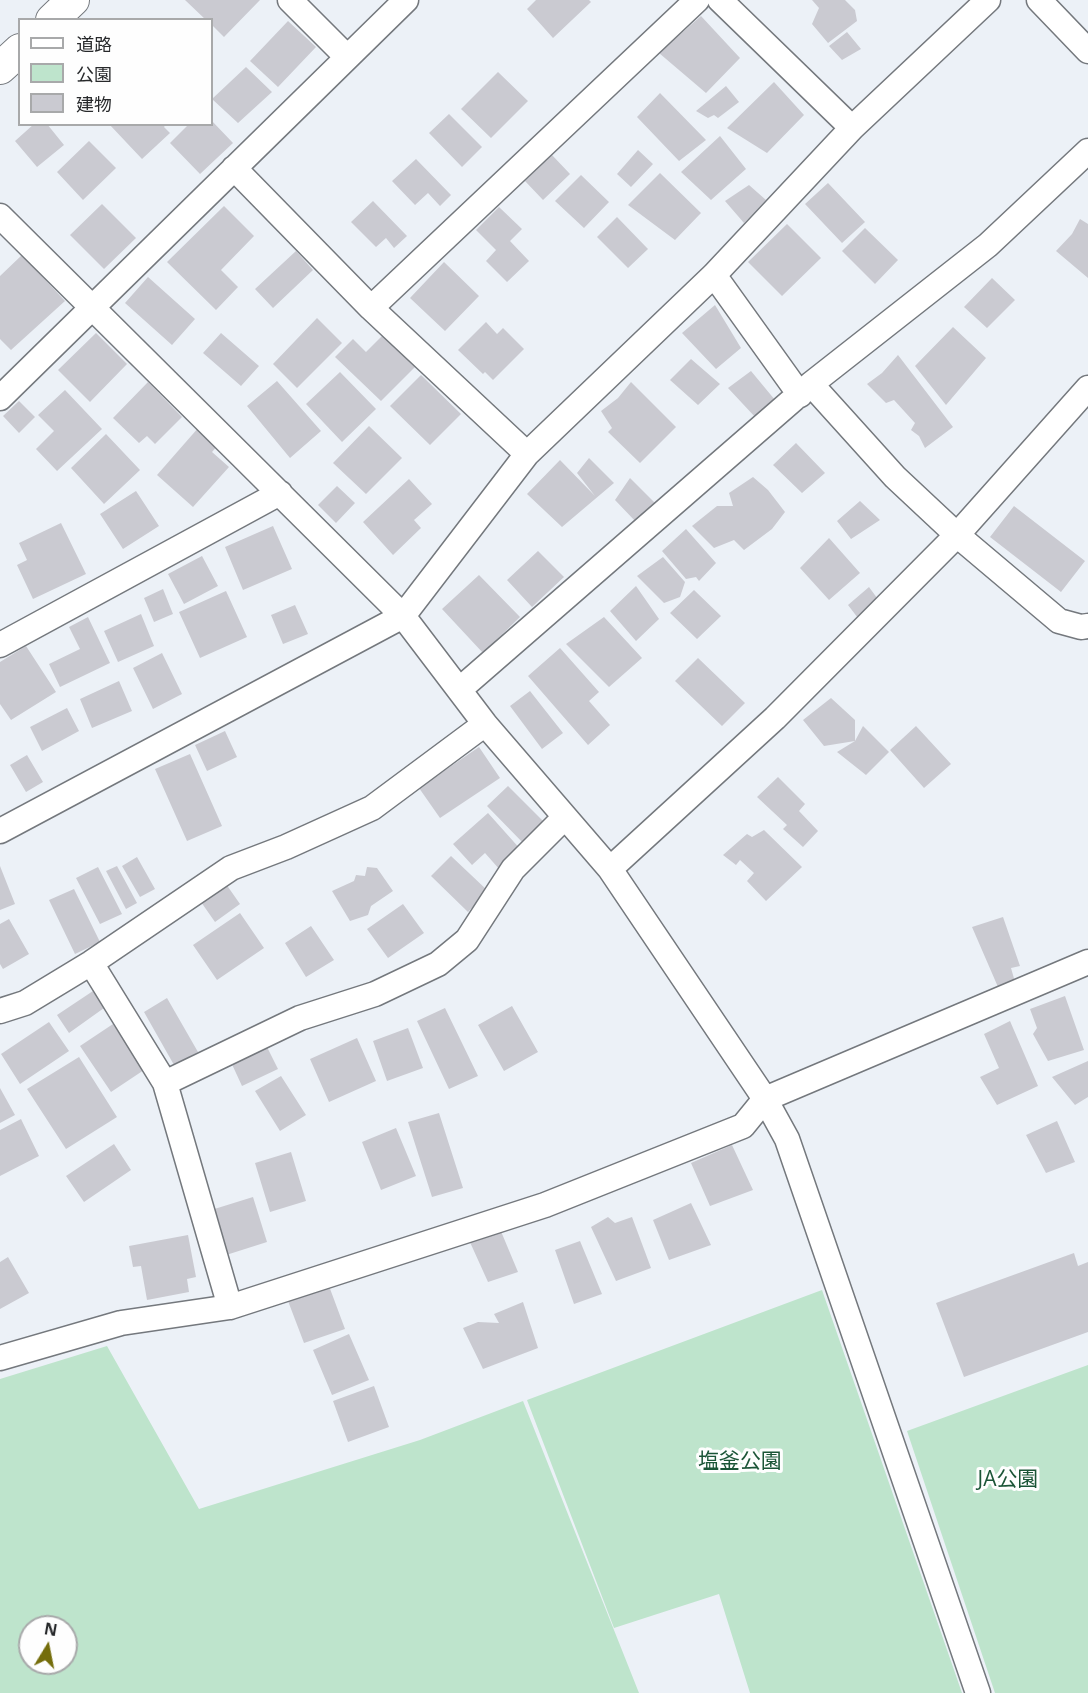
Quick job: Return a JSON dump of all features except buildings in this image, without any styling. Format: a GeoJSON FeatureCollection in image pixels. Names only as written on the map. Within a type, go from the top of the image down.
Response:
{"type":"FeatureCollection","features":[{"type":"Feature","properties":{"kind":"street"},"geometry":{"type":"LineString","coordinates":[[54,18],[73,0]]}},
{"type":"Feature","properties":{"kind":"street"},"geometry":{"type":"LineString","coordinates":[[290,0],[347,57]]}},
{"type":"Feature","properties":{"kind":"street"},"geometry":{"type":"LineString","coordinates":[[0,398],[406,0]]}},
{"type":"Feature","properties":{"kind":"street"},"geometry":{"type":"LineString","coordinates":[[371,308],[697,0]]}},
{"type":"Feature","properties":{"kind":"street"},"geometry":{"type":"LineString","coordinates":[[720,0],[852,128]]}},
{"type":"Feature","properties":{"kind":"street"},"geometry":{"type":"LineString","coordinates":[[0,831],[403,616],[527,454],[714,275],[852,128],[988,0]]}},
{"type":"Feature","properties":{"kind":"street"},"geometry":{"type":"LineString","coordinates":[[1039,0],[1088,51]]}},
{"type":"Feature","properties":{"kind":"street"},"geometry":{"type":"LineString","coordinates":[[0,68],[18,52]]}},
{"type":"Feature","properties":{"kind":"street"},"geometry":{"type":"LineString","coordinates":[[459,690],[805,389],[988,245],[1088,151]]}},
{"type":"Feature","properties":{"kind":"street"},"geometry":{"type":"LineString","coordinates":[[234,168],[371,308],[527,454]]}},
{"type":"Feature","properties":{"kind":"street"},"geometry":{"type":"LineString","coordinates":[[0,216],[92,310],[403,616],[485,724],[610,869],[765,1100],[787,1139],[978,1693]]}},
{"type":"Feature","properties":{"kind":"street"},"geometry":{"type":"LineString","coordinates":[[714,275],[805,389],[957,536],[1059,621],[1081,627],[1088,626]]}},
{"type":"Feature","properties":{"kind":"street"},"geometry":{"type":"LineString","coordinates":[[610,869],[775,718],[957,536],[1088,388]]}},
{"type":"Feature","properties":{"kind":"street"},"geometry":{"type":"LineString","coordinates":[[0,645],[280,493]]}},
{"type":"Feature","properties":{"kind":"street"},"geometry":{"type":"LineString","coordinates":[[0,1011],[26,1003],[91,963],[231,868],[372,808],[485,724]]}},
{"type":"Feature","properties":{"kind":"street"},"geometry":{"type":"LineString","coordinates":[[165,1083],[300,1018],[375,994],[438,964],[467,940],[513,869],[564,818]]}},
{"type":"Feature","properties":{"kind":"street"},"geometry":{"type":"LineString","coordinates":[[0,1358],[121,1323],[230,1307],[544,1205],[743,1126],[765,1100],[1088,962]]}},
{"type":"Feature","properties":{"kind":"street"},"geometry":{"type":"LineString","coordinates":[[91,963],[165,1083],[230,1307]]}},
{"type":"Feature","properties":{"kind":"green space","name":"塩釜公園"},"geometry":{"type":"Polygon","coordinates":[[[822,1290],[962,1693],[750,1693],[719,1594],[614,1628],[527,1400],[822,1290]]]}},
{"type":"Feature","properties":{"kind":"green space"},"geometry":{"type":"Polygon","coordinates":[[[107,1346],[199,1509],[420,1440],[523,1401],[639,1693],[0,1693],[0,1379],[107,1346]]]}},
{"type":"Feature","properties":{"kind":"green space","name":"JA公園"},"geometry":{"type":"Polygon","coordinates":[[[1088,1365],[1088,1693],[995,1693],[907,1431],[1088,1365]]]}}]}
